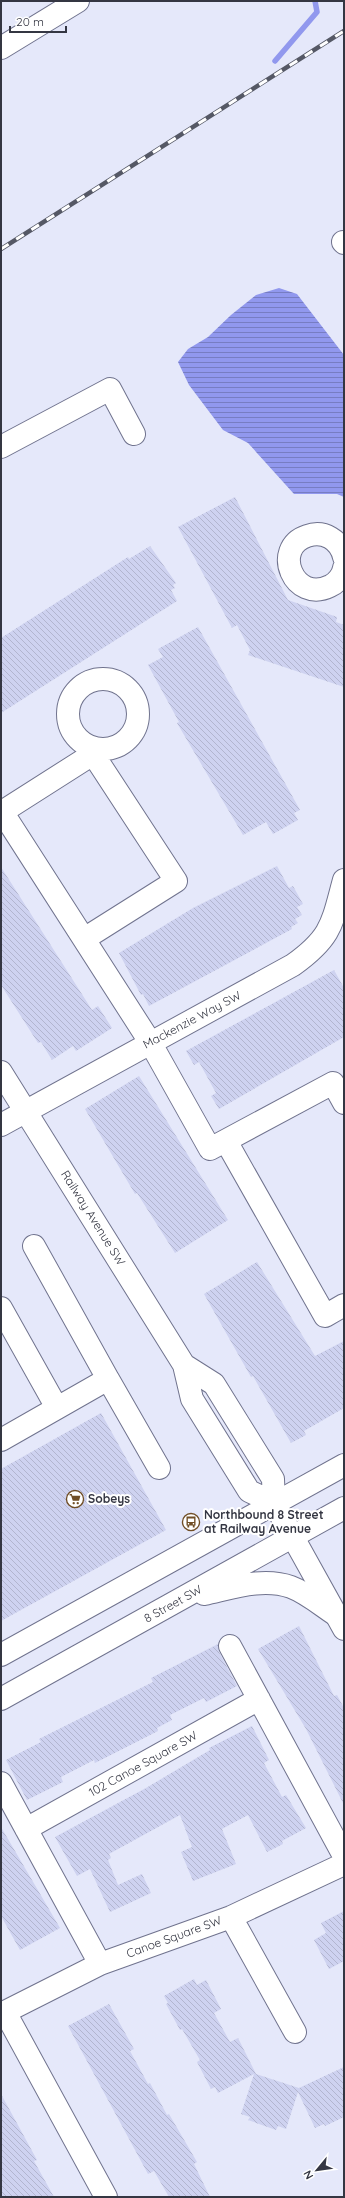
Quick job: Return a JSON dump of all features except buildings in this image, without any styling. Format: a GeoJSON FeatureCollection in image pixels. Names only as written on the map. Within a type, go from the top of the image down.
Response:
{"type":"FeatureCollection","features":[{"type":"Feature","properties":{"kind":"street"},"geometry":{"type":"LineString","coordinates":[[1,48],[78,1]]}},
{"type":"Feature","properties":{"kind":"street"},"geometry":{"type":"LineString","coordinates":[[1,447],[110,389],[134,434]]}},
{"type":"Feature","properties":{"kind":"street"},"geometry":{"type":"LineString","coordinates":[[84,939],[176,881],[92,750],[2,811],[84,939],[150,1042],[210,1149],[333,1083],[344,1103]]}},
{"type":"Feature","properties":{"kind":"street","name":"Mackenzie Way SW"},"geometry":{"type":"LineString","coordinates":[[1,1125],[293,965],[311,952],[332,926],[344,880]]}},
{"type":"Feature","properties":{"kind":"street","name":"Railway Avenue SW"},"geometry":{"type":"LineString","coordinates":[[1,1072],[184,1365],[192,1399],[249,1491],[274,1503]]}},
{"type":"Feature","properties":{"kind":"street"},"geometry":{"type":"LineString","coordinates":[[226,1141],[325,1316],[344,1305]]}},
{"type":"Feature","properties":{"kind":"street"},"geometry":{"type":"LineString","coordinates":[[34,1246],[159,1468]]}},
{"type":"Feature","properties":{"kind":"street"},"geometry":{"type":"LineString","coordinates":[[1,1308],[57,1408]]}},
{"type":"Feature","properties":{"kind":"street"},"geometry":{"type":"LineString","coordinates":[[1,1440],[108,1379]]}},
{"type":"Feature","properties":{"kind":"street"},"geometry":{"type":"LineString","coordinates":[[1,1655],[344,1465]]}},
{"type":"Feature","properties":{"kind":"street"},"geometry":{"type":"LineString","coordinates":[[274,1503],[340,1622]]}},
{"type":"Feature","properties":{"kind":"street","name":"8 Street SW"},"geometry":{"type":"LineString","coordinates":[[1,1699],[185,1598],[344,1508]]}},
{"type":"Feature","properties":{"kind":"street"},"geometry":{"type":"LineString","coordinates":[[185,1598],[263,1582],[276,1583],[293,1587],[340,1622]]}},
{"type":"Feature","properties":{"kind":"street"},"geometry":{"type":"LineString","coordinates":[[230,1646],[344,1856]]}},
{"type":"Feature","properties":{"kind":"street","name":"102 Canoe Square SW"},"geometry":{"type":"LineString","coordinates":[[26,1828],[259,1699]]}},
{"type":"Feature","properties":{"kind":"street"},"geometry":{"type":"LineString","coordinates":[[1,1783],[100,1964]]}},
{"type":"Feature","properties":{"kind":"street","name":"Canoe Square SW"},"geometry":{"type":"LineString","coordinates":[[106,2197],[3,2013],[100,1964],[231,1917],[344,1864]]}},
{"type":"Feature","properties":{"kind":"street"},"geometry":{"type":"LineString","coordinates":[[231,1917],[295,2032]]}},
{"type":"Feature","properties":{"kind":"water"},"geometry":{"type":"Polygon","coordinates":[[[279,288],[297,294],[344,355],[344,497],[337,494],[294,494],[248,443],[223,430],[189,385],[178,362],[188,349],[208,337],[231,315],[256,295],[279,288]]]}},
{"type":"Feature","properties":{"kind":"waterway"},"geometry":{"type":"LineString","coordinates":[[275,61],[317,12],[315,1]]}},
{"type":"Feature","properties":{"kind":"railway"},"geometry":{"type":"LineString","coordinates":[[1,249],[344,31]]}},
{"type":"Feature","properties":{"kind":"place","name":"Sobeys"},"geometry":{"type":"Point","coordinates":[75,1499]}},
{"type":"Feature","properties":{"kind":"place","name":"Northbound 8 Street at Railway Avenue"},"geometry":{"type":"Point","coordinates":[191,1522]}}]}
